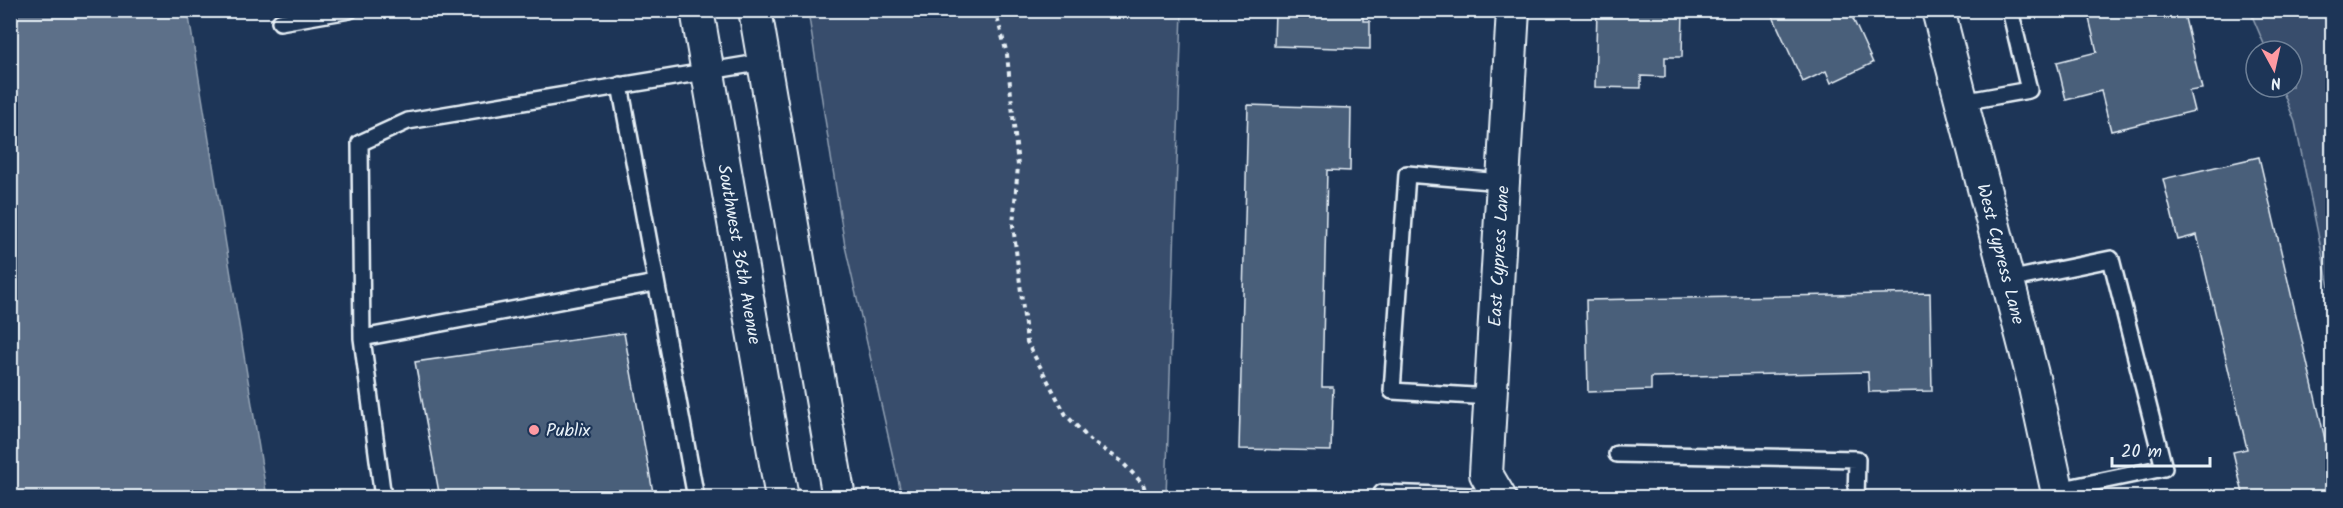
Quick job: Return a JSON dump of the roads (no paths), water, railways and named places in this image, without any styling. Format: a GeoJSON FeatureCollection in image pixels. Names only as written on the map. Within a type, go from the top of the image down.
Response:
{"type":"FeatureCollection","features":[{"type":"Feature","properties":{"kind":"street","name":"Southwest 36th Avenue"},"geometry":{"type":"LineString","coordinates":[[697,10],[782,498]]}},
{"type":"Feature","properties":{"kind":"street"},"geometry":{"type":"LineString","coordinates":[[755,10],[839,498]]}},
{"type":"Feature","properties":{"kind":"street","name":"East Cypress Lane"},"geometry":{"type":"LineString","coordinates":[[1500,497],[1486,474],[1513,10]]}},
{"type":"Feature","properties":{"kind":"street","name":"West Cypress Lane"},"geometry":{"type":"LineString","coordinates":[[1938,10],[2008,280],[2058,494]]}},
{"type":"Feature","properties":{"kind":"lane"},"geometry":{"type":"LineString","coordinates":[[280,22],[350,10]]}},
{"type":"Feature","properties":{"kind":"lane"},"geometry":{"type":"LineString","coordinates":[[1962,102],[2030,90],[2010,10]]}},
{"type":"Feature","properties":{"kind":"lane"},"geometry":{"type":"LineString","coordinates":[[383,498],[362,338],[360,143],[408,121],[764,62]]}},
{"type":"Feature","properties":{"kind":"lane"},"geometry":{"type":"LineString","coordinates":[[620,85],[696,498]]}},
{"type":"Feature","properties":{"kind":"lane"},"geometry":{"type":"LineString","coordinates":[[1490,397],[1392,391],[1407,174],[1502,182]]}},
{"type":"Feature","properties":{"kind":"lane"},"geometry":{"type":"LineString","coordinates":[[2008,280],[2111,259],[2164,468],[2058,494]]}},
{"type":"Feature","properties":{"kind":"lane"},"geometry":{"type":"LineString","coordinates":[[362,338],[655,283]]}},
{"type":"Feature","properties":{"kind":"lane"},"geometry":{"type":"LineString","coordinates":[[1617,454],[1857,459],[1856,498]]}},
{"type":"Feature","properties":{"kind":"lane"},"geometry":{"type":"LineString","coordinates":[[1382,498],[1382,493],[1500,497]]}},
{"type":"Feature","properties":{"kind":"place","name":"Publix"},"geometry":{"type":"Point","coordinates":[534,430]}}]}
